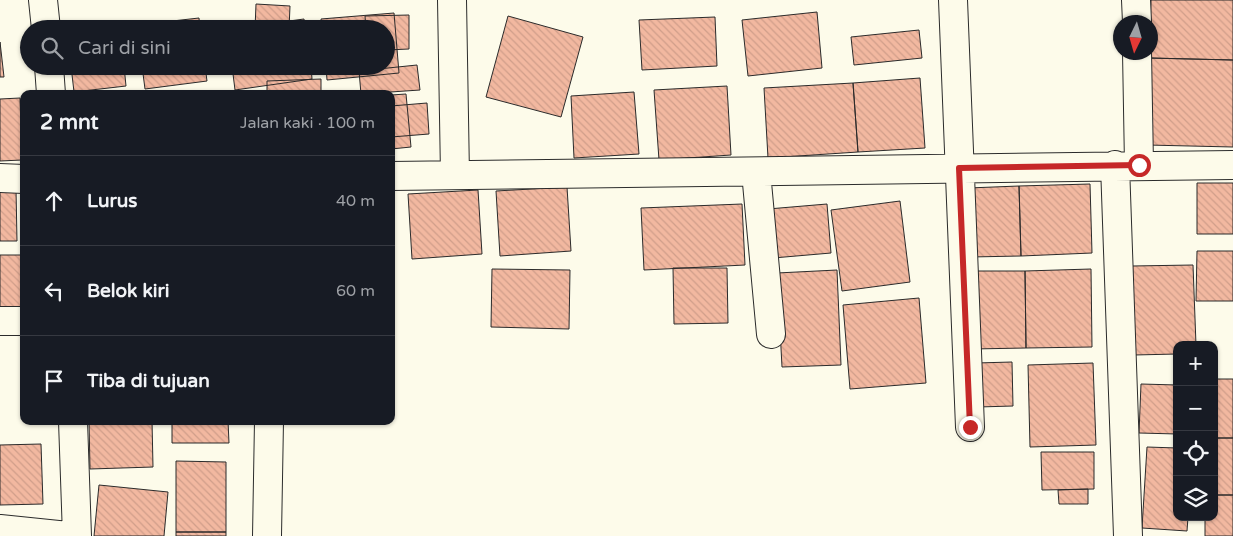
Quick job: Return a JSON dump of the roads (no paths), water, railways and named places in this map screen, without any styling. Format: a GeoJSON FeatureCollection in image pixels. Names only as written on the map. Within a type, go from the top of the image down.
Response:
{"type":"FeatureCollection","features":[{"type":"Feature","properties":{"kind":"street"},"geometry":{"type":"LineString","coordinates":[[43,0],[45,20]]}},
{"type":"Feature","properties":{"kind":"street"},"geometry":{"type":"LineString","coordinates":[[452,0],[455,175]]}},
{"type":"Feature","properties":{"kind":"street"},"geometry":{"type":"LineString","coordinates":[[953,0],[970,427]]}},
{"type":"Feature","properties":{"kind":"street"},"geometry":{"type":"LineString","coordinates":[[1136,0],[1137,15]]}},
{"type":"Feature","properties":{"kind":"street"},"geometry":{"type":"LineString","coordinates":[[1128,536],[1127,165],[1136,60]]}},
{"type":"Feature","properties":{"kind":"street"},"geometry":{"type":"LineString","coordinates":[[50,75],[52,90]]}},
{"type":"Feature","properties":{"kind":"street"},"geometry":{"type":"LineString","coordinates":[[395,176],[1233,165]]}},
{"type":"Feature","properties":{"kind":"street"},"geometry":{"type":"LineString","coordinates":[[756,172],[771,334]]}},
{"type":"Feature","properties":{"kind":"street"},"geometry":{"type":"LineString","coordinates":[[0,178],[20,179]]}},
{"type":"Feature","properties":{"kind":"street"},"geometry":{"type":"LineString","coordinates":[[0,321],[20,321]]}},
{"type":"Feature","properties":{"kind":"street"},"geometry":{"type":"LineString","coordinates":[[73,425],[77,536]]}},
{"type":"Feature","properties":{"kind":"street"},"geometry":{"type":"LineString","coordinates":[[268,536],[269,425]]}},
{"type":"Feature","properties":{"kind":"street"},"geometry":{"type":"LineString","coordinates":[[0,529],[68,536]]}}]}
